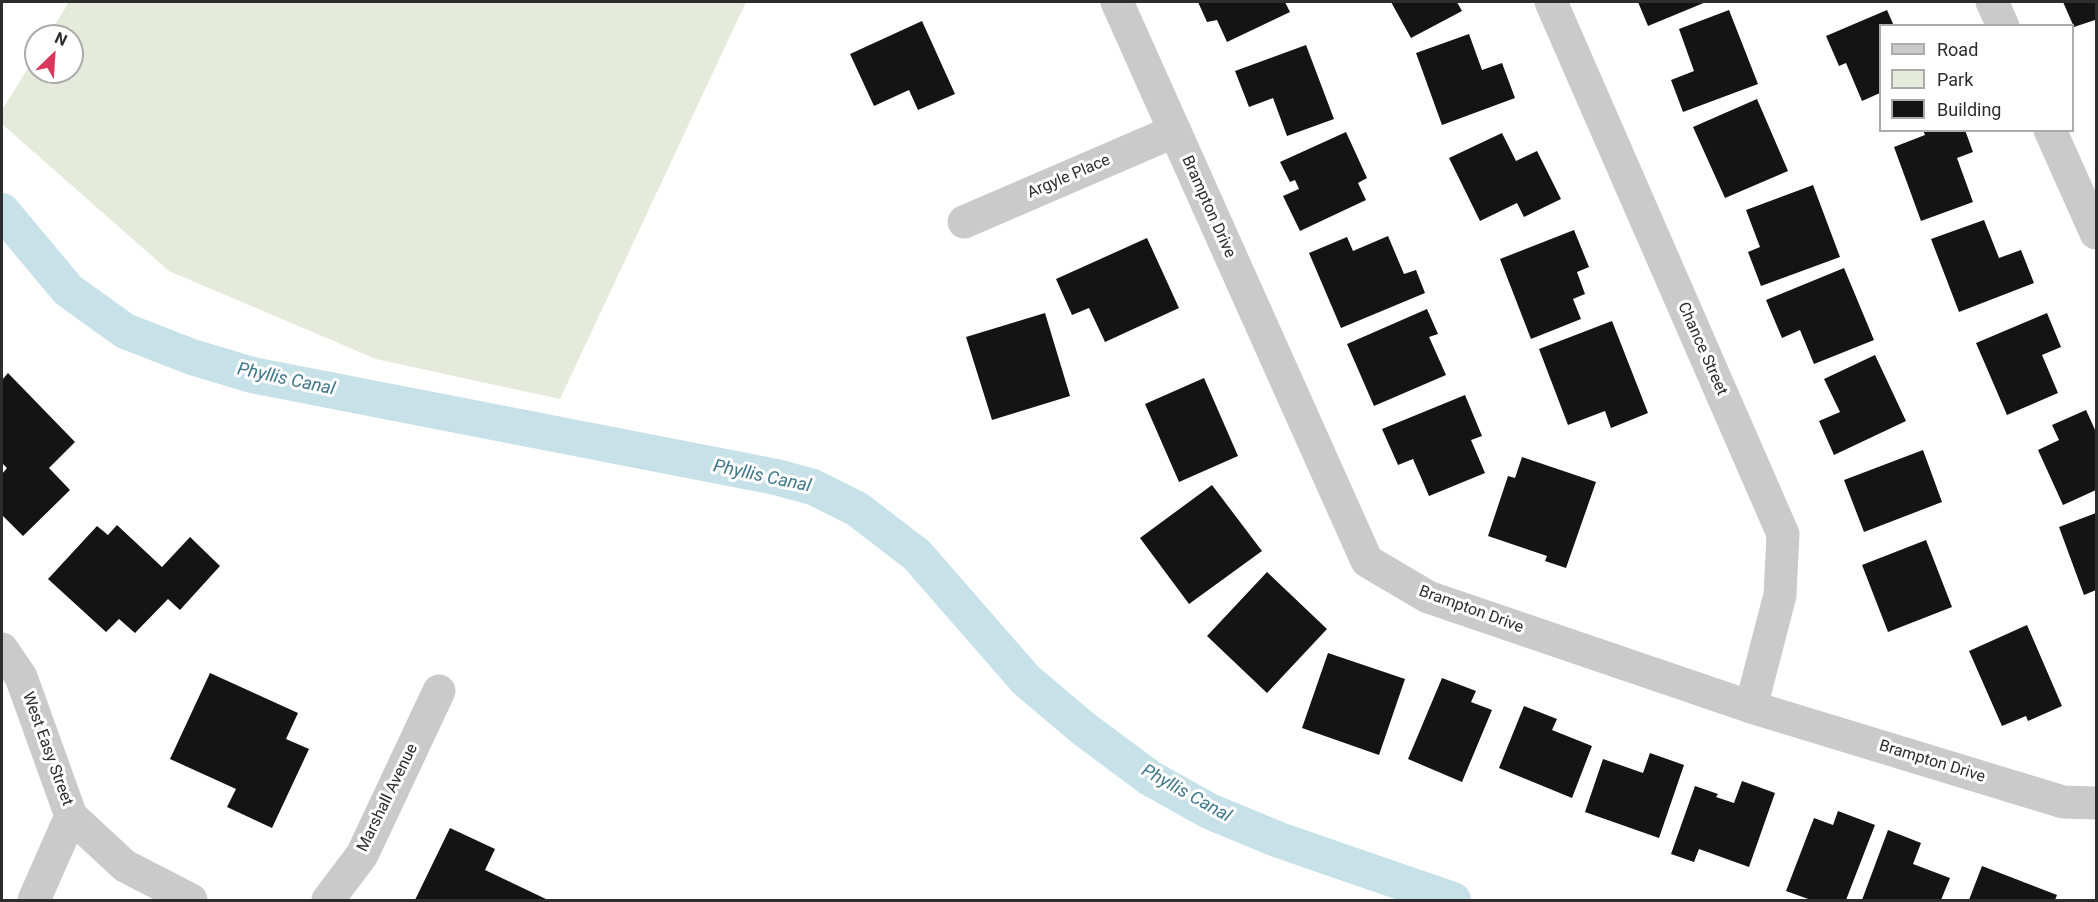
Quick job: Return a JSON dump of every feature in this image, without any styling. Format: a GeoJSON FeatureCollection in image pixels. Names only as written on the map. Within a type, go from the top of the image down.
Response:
{"type":"FeatureCollection","features":[{"type":"Feature","properties":{"kind":"street","name":"Brampton Drive"},"geometry":{"type":"LineString","coordinates":[[1117,2],[1367,561],[1428,597],[1751,707],[2063,802],[2097,803]]}},
{"type":"Feature","properties":{"kind":"street","name":"Chance Street"},"geometry":{"type":"LineString","coordinates":[[1551,2],[1783,534],[1780,595],[1751,707]]}},
{"type":"Feature","properties":{"kind":"street"},"geometry":{"type":"LineString","coordinates":[[1992,2],[2002,24]]}},
{"type":"Feature","properties":{"kind":"street","name":"Argyle Place"},"geometry":{"type":"LineString","coordinates":[[964,222],[1175,131]]}},
{"type":"Feature","properties":{"kind":"street"},"geometry":{"type":"LineString","coordinates":[[2051,132],[2097,232]]}},
{"type":"Feature","properties":{"kind":"street","name":"West Easy Street"},"geometry":{"type":"LineString","coordinates":[[2,649],[21,677],[71,816],[125,866],[191,900]]}},
{"type":"Feature","properties":{"kind":"street","name":"Marshall Avenue"},"geometry":{"type":"LineString","coordinates":[[328,900],[362,855],[439,691]]}},
{"type":"Feature","properties":{"kind":"street"},"geometry":{"type":"LineString","coordinates":[[34,900],[71,816]]}},
{"type":"Feature","properties":{"kind":"green space"},"geometry":{"type":"Polygon","coordinates":[[[69,2],[746,2],[560,399],[376,359],[169,271],[2,124],[2,110],[24,74],[24,84],[84,84],[84,24],[55,24],[69,2]]]}},
{"type":"Feature","properties":{"kind":"building"},"geometry":{"type":"Polygon","coordinates":[[[1198,2],[1285,2],[1290,12],[1227,42],[1217,20],[1207,22],[1198,2]]]}},
{"type":"Feature","properties":{"kind":"building"},"geometry":{"type":"Polygon","coordinates":[[[1391,2],[1457,2],[1462,11],[1411,38],[1391,2]]]}},
{"type":"Feature","properties":{"kind":"building"},"geometry":{"type":"Polygon","coordinates":[[[1638,2],[1706,2],[1648,26],[1638,2]]]}},
{"type":"Feature","properties":{"kind":"building"},"geometry":{"type":"Polygon","coordinates":[[[2063,2],[2096,2],[2096,24],[2095,20],[2074,27],[2063,2]]]}},
{"type":"Feature","properties":{"kind":"building"},"geometry":{"type":"Polygon","coordinates":[[[1729,10],[1758,84],[1683,112],[1671,80],[1694,71],[1679,29],[1729,10]]]}},
{"type":"Feature","properties":{"kind":"building"},"geometry":{"type":"Polygon","coordinates":[[[1887,10],[1893,24],[1879,24],[1879,93],[1862,101],[1846,63],[1839,66],[1826,36],[1887,10]]]}},
{"type":"Feature","properties":{"kind":"building"},"geometry":{"type":"Polygon","coordinates":[[[922,21],[955,94],[918,110],[909,90],[874,106],[850,54],[922,21]]]}},
{"type":"Feature","properties":{"kind":"building"},"geometry":{"type":"Polygon","coordinates":[[[1469,34],[1482,70],[1502,63],[1515,98],[1442,125],[1416,53],[1469,34]]]}},
{"type":"Feature","properties":{"kind":"building"},"geometry":{"type":"Polygon","coordinates":[[[1306,45],[1334,119],[1287,136],[1273,98],[1249,107],[1235,71],[1306,45]]]}},
{"type":"Feature","properties":{"kind":"building"},"geometry":{"type":"Polygon","coordinates":[[[1757,99],[1788,171],[1725,198],[1693,127],[1757,99]]]}},
{"type":"Feature","properties":{"kind":"building"},"geometry":{"type":"Polygon","coordinates":[[[1346,132],[1367,178],[1358,183],[1366,200],[1300,231],[1283,196],[1299,189],[1295,180],[1290,182],[1280,162],[1346,132]]]}},
{"type":"Feature","properties":{"kind":"building"},"geometry":{"type":"Polygon","coordinates":[[[1924,132],[1966,132],[1973,152],[1957,158],[1973,202],[1921,221],[1894,147],[1925,135],[1924,132]]]}},
{"type":"Feature","properties":{"kind":"building"},"geometry":{"type":"Polygon","coordinates":[[[1502,133],[1516,161],[1537,151],[1561,199],[1524,217],[1517,203],[1480,221],[1449,158],[1502,133]]]}},
{"type":"Feature","properties":{"kind":"building"},"geometry":{"type":"Polygon","coordinates":[[[1813,185],[1840,257],[1761,286],[1748,252],[1760,247],[1746,210],[1813,185]]]}},
{"type":"Feature","properties":{"kind":"building"},"geometry":{"type":"Polygon","coordinates":[[[1984,220],[1999,258],[2021,250],[2034,283],[1959,312],[1931,239],[1984,220]]]}},
{"type":"Feature","properties":{"kind":"building"},"geometry":{"type":"Polygon","coordinates":[[[1574,230],[1589,267],[1577,272],[1585,294],[1573,299],[1581,319],[1531,339],[1500,259],[1574,230]]]}},
{"type":"Feature","properties":{"kind":"building"},"geometry":{"type":"Polygon","coordinates":[[[1388,236],[1404,274],[1416,270],[1425,293],[1341,328],[1309,253],[1347,237],[1353,251],[1388,236]]]}},
{"type":"Feature","properties":{"kind":"building"},"geometry":{"type":"Polygon","coordinates":[[[1147,238],[1179,308],[1105,342],[1089,308],[1072,315],[1056,279],[1147,238]]]}},
{"type":"Feature","properties":{"kind":"building"},"geometry":{"type":"Polygon","coordinates":[[[1844,268],[1874,340],[1814,364],[1800,330],[1782,338],[1766,300],[1844,268]]]}},
{"type":"Feature","properties":{"kind":"building"},"geometry":{"type":"Polygon","coordinates":[[[1427,309],[1438,334],[1429,337],[1446,375],[1374,406],[1347,344],[1427,309]]]}},
{"type":"Feature","properties":{"kind":"building"},"geometry":{"type":"Polygon","coordinates":[[[1045,313],[1070,396],[992,420],[966,337],[1045,313]]]}},
{"type":"Feature","properties":{"kind":"building"},"geometry":{"type":"Polygon","coordinates":[[[2047,313],[2061,347],[2042,355],[2058,393],[2007,415],[1976,343],[2047,313]]]}},
{"type":"Feature","properties":{"kind":"building"},"geometry":{"type":"Polygon","coordinates":[[[1612,321],[1648,413],[1611,428],[1605,411],[1568,425],[1539,349],[1612,321]]]}},
{"type":"Feature","properties":{"kind":"building"},"geometry":{"type":"Polygon","coordinates":[[[1875,355],[1906,421],[1834,455],[1819,421],[1840,412],[1824,379],[1875,355]]]}},
{"type":"Feature","properties":{"kind":"building"},"geometry":{"type":"Polygon","coordinates":[[[8,373],[75,442],[49,468],[70,490],[23,536],[2,515],[2,474],[7,468],[2,463],[2,380],[8,373]]]}},
{"type":"Feature","properties":{"kind":"building"},"geometry":{"type":"Polygon","coordinates":[[[1204,378],[1238,456],[1179,482],[1145,404],[1204,378]]]}},
{"type":"Feature","properties":{"kind":"building"},"geometry":{"type":"Polygon","coordinates":[[[1465,395],[1482,436],[1471,440],[1485,473],[1429,496],[1413,459],[1398,465],[1382,429],[1465,395]]]}},
{"type":"Feature","properties":{"kind":"building"},"geometry":{"type":"Polygon","coordinates":[[[2086,410],[2096,432],[2096,490],[2063,505],[2038,450],[2059,440],[2052,425],[2086,410]]]}},
{"type":"Feature","properties":{"kind":"building"},"geometry":{"type":"Polygon","coordinates":[[[1923,450],[1942,502],[1864,532],[1844,480],[1923,450]]]}},
{"type":"Feature","properties":{"kind":"building"},"geometry":{"type":"Polygon","coordinates":[[[1522,457],[1596,482],[1566,568],[1545,561],[1547,556],[1488,536],[1508,476],[1515,478],[1522,457]]]}},
{"type":"Feature","properties":{"kind":"building"},"geometry":{"type":"Polygon","coordinates":[[[1212,485],[1262,551],[1189,604],[1140,538],[1212,485]]]}},
{"type":"Feature","properties":{"kind":"building"},"geometry":{"type":"Polygon","coordinates":[[[2096,513],[2096,590],[2084,595],[2059,527],[2096,513]]]}},
{"type":"Feature","properties":{"kind":"building"},"geometry":{"type":"Polygon","coordinates":[[[117,525],[162,567],[190,537],[220,566],[180,610],[168,599],[135,633],[119,619],[106,632],[48,579],[97,526],[108,535],[117,525]]]}},
{"type":"Feature","properties":{"kind":"building"},"geometry":{"type":"Polygon","coordinates":[[[1926,540],[1952,607],[1888,632],[1862,565],[1926,540]]]}},
{"type":"Feature","properties":{"kind":"building"},"geometry":{"type":"Polygon","coordinates":[[[1267,572],[1327,629],[1267,693],[1207,636],[1267,572]]]}},
{"type":"Feature","properties":{"kind":"building"},"geometry":{"type":"Polygon","coordinates":[[[2027,625],[2062,706],[2028,721],[2026,716],[2002,726],[1969,651],[2027,625]]]}},
{"type":"Feature","properties":{"kind":"building"},"geometry":{"type":"Polygon","coordinates":[[[1328,653],[1405,679],[1379,755],[1302,728],[1328,653]]]}},
{"type":"Feature","properties":{"kind":"building"},"geometry":{"type":"Polygon","coordinates":[[[210,673],[298,713],[286,739],[309,749],[272,828],[227,807],[236,789],[170,759],[210,673]]]}},
{"type":"Feature","properties":{"kind":"building"},"geometry":{"type":"Polygon","coordinates":[[[1442,678],[1476,691],[1471,702],[1492,710],[1462,782],[1408,759],[1442,678]]]}},
{"type":"Feature","properties":{"kind":"building"},"geometry":{"type":"Polygon","coordinates":[[[1524,706],[1557,719],[1552,730],[1592,746],[1572,798],[1499,768],[1524,706]]]}},
{"type":"Feature","properties":{"kind":"building"},"geometry":{"type":"Polygon","coordinates":[[[1650,753],[1684,765],[1659,838],[1585,812],[1603,759],[1643,773],[1650,753]]]}},
{"type":"Feature","properties":{"kind":"building"},"geometry":{"type":"Polygon","coordinates":[[[1742,781],[1775,793],[1749,867],[1699,849],[1694,862],[1671,854],[1695,786],[1718,794],[1716,797],[1734,803],[1742,781]]]}},
{"type":"Feature","properties":{"kind":"building"},"geometry":{"type":"Polygon","coordinates":[[[1838,811],[1875,825],[1846,900],[1811,900],[1786,891],[1814,818],[1833,825],[1838,811]]]}},
{"type":"Feature","properties":{"kind":"building"},"geometry":{"type":"Polygon","coordinates":[[[450,828],[495,849],[485,870],[548,900],[415,900],[450,828]]]}},
{"type":"Feature","properties":{"kind":"building"},"geometry":{"type":"Polygon","coordinates":[[[1888,830],[1921,843],[1913,864],[1950,878],[1941,900],[1862,900],[1888,830]]]}},
{"type":"Feature","properties":{"kind":"building"},"geometry":{"type":"Polygon","coordinates":[[[1982,866],[2057,895],[2055,900],[1969,900],[1982,866]]]}},
{"type":"Feature","properties":{"kind":"waterway","name":"Phyllis Canal"},"geometry":{"type":"LineString","coordinates":[[2,211],[68,290],[125,331],[192,357],[252,375],[776,477],[813,487],[857,509],[917,555],[1026,680],[1084,729],[1150,778],[1209,811],[1279,840],[1453,900]]}}]}
